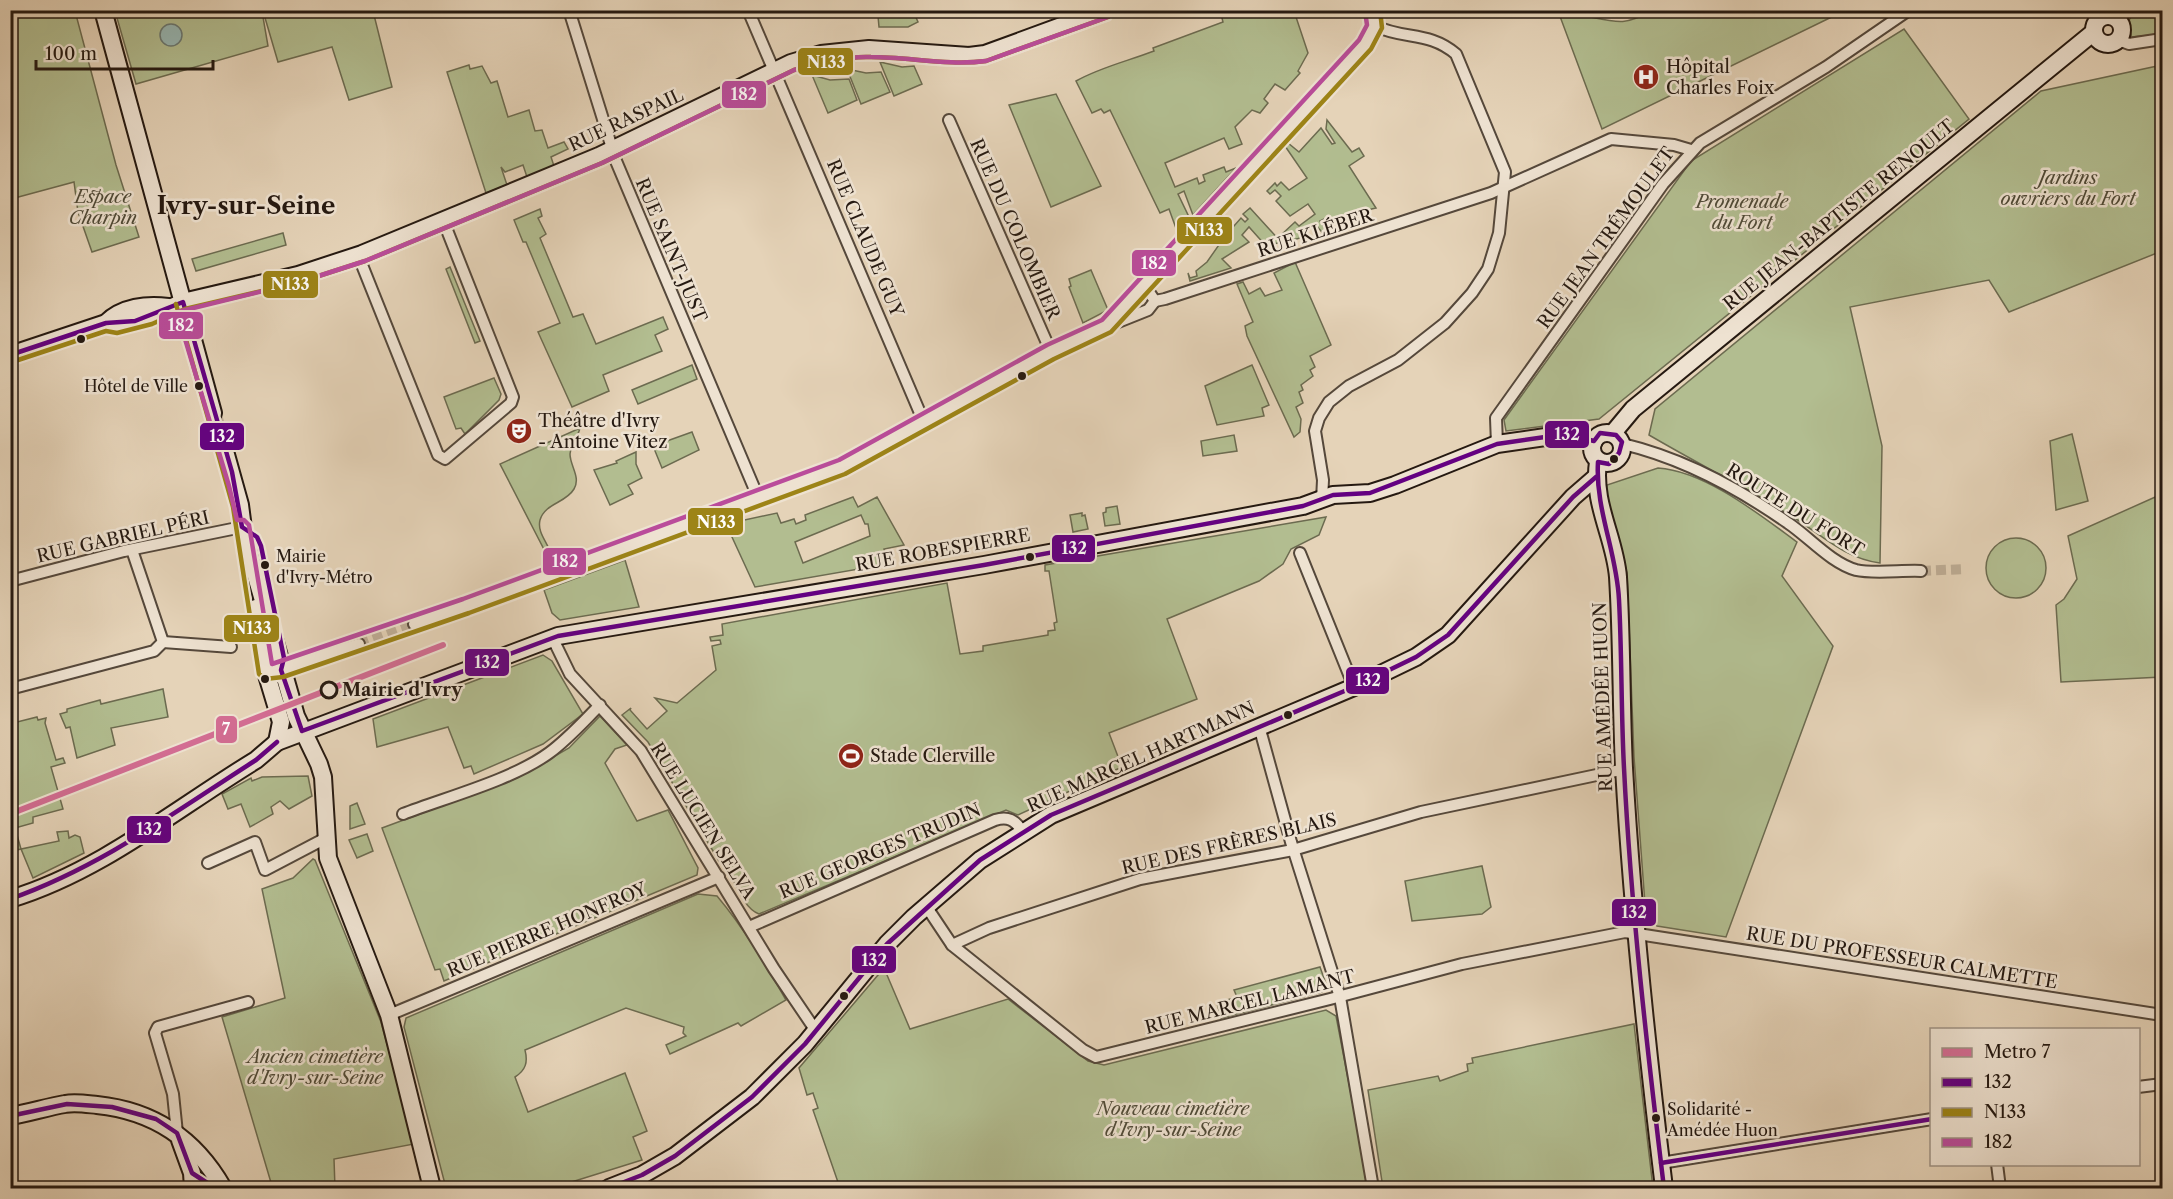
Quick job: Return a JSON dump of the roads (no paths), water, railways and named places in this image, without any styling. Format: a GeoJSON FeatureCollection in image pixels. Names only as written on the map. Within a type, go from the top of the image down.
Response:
{"type":"FeatureCollection","features":[{"type":"Feature","properties":{"kind":"main road"},"geometry":{"type":"LineString","coordinates":[[103,10],[175,304],[213,413]]}},
{"type":"Feature","properties":{"kind":"main road","name":"RUE RASPAIL"},"geometry":{"type":"LineString","coordinates":[[10,355],[106,323],[116,326],[150,316],[175,304],[298,275],[358,255],[613,149],[776,69],[821,54],[869,49],[969,56],[985,54],[1105,10]]}},
{"type":"Feature","properties":{"kind":"main road"},"geometry":{"type":"LineString","coordinates":[[2118,14],[2122,28],[2118,40],[2106,44],[2098,40],[2094,32],[2098,20],[2118,14]]}},
{"type":"Feature","properties":{"kind":"main road","name":"RUE JEAN-BAPTISTE RENOULT"},"geometry":{"type":"LineString","coordinates":[[1597,470],[1609,464],[1622,450],[1618,438],[1633,409],[2094,32]]}},
{"type":"Feature","properties":{"kind":"main road"},"geometry":{"type":"LineString","coordinates":[[1594,441],[1600,433],[1618,438]]}},
{"type":"Feature","properties":{"kind":"main road","name":"RUE ROBESPIERRE"},"geometry":{"type":"LineString","coordinates":[[10,899],[44,887],[110,853],[256,760],[277,742],[552,637],[984,565],[1303,506],[1333,495],[1370,493],[1497,444],[1566,434],[1594,441]]}},
{"type":"Feature","properties":{"kind":"main road","name":"RUE AMÉDÉE HUON"},"geometry":{"type":"LineString","coordinates":[[1594,441],[1593,454],[1597,470],[1598,500],[1618,574],[1624,769],[1637,932],[1664,1188]]}},
{"type":"Feature","properties":{"kind":"main road"},"geometry":{"type":"LineString","coordinates":[[223,444],[240,505],[274,671],[280,722],[277,742]]}},
{"type":"Feature","properties":{"kind":"main road","name":"RUE MARCEL HARTMANN"},"geometry":{"type":"LineString","coordinates":[[609,1188],[660,1165],[719,1124],[770,1080],[816,1031],[888,944],[926,906],[980,860],[1022,831],[1051,815],[1399,666],[1448,635],[1597,470]]}},
{"type":"Feature","properties":{"kind":"main road"},"geometry":{"type":"LineString","coordinates":[[274,671],[315,755],[322,777],[328,858],[389,1015],[432,1188]]}},
{"type":"Feature","properties":{"kind":"main road"},"geometry":{"type":"LineString","coordinates":[[10,1116],[67,1104],[112,1107],[156,1119],[177,1133],[212,1169],[223,1188]]}},
{"type":"Feature","properties":{"kind":"main road"},"geometry":{"type":"LineString","coordinates":[[177,1133],[192,1180],[215,1188]]}},
{"type":"Feature","properties":{"kind":"street","name":"RUE SAINT-JUST"},"geometry":{"type":"LineString","coordinates":[[569,10],[613,149],[758,497]]}},
{"type":"Feature","properties":{"kind":"street","name":"RUE CLAUDE GUY"},"geometry":{"type":"LineString","coordinates":[[748,10],[776,69],[923,420]]}},
{"type":"Feature","properties":{"kind":"street"},"geometry":{"type":"LineString","coordinates":[[1107,326],[1365,44],[1375,26],[1372,10]]}},
{"type":"Feature","properties":{"kind":"street","name":"RUE JEAN TRÉMOULET"},"geometry":{"type":"LineString","coordinates":[[1497,444],[1496,418],[1664,184],[1691,150],[1826,67],[1909,10]]}},
{"type":"Feature","properties":{"kind":"street"},"geometry":{"type":"LineString","coordinates":[[1322,500],[1323,480],[1315,442],[1319,418],[1329,402],[1349,386],[1398,360],[1445,323],[1472,293],[1488,269],[1499,233],[1505,172],[1456,54],[1443,43],[1421,35],[1389,32],[1375,26]]}},
{"type":"Feature","properties":{"kind":"street"},"geometry":{"type":"LineString","coordinates":[[2118,40],[2129,44],[2163,39]]}},
{"type":"Feature","properties":{"kind":"street","name":"RUE DU COLOMBIER"},"geometry":{"type":"LineString","coordinates":[[949,120],[1051,352]]}},
{"type":"Feature","properties":{"kind":"street","name":"RUE KLÉBER"},"geometry":{"type":"LineString","coordinates":[[414,624],[842,467],[923,420],[1051,352],[1148,310],[1155,301],[1504,188],[1520,178],[1611,139],[1674,145],[1691,150]]}},
{"type":"Feature","properties":{"kind":"street"},"geometry":{"type":"LineString","coordinates":[[358,255],[438,455],[446,459],[511,404],[513,397],[443,220]]}},
{"type":"Feature","properties":{"kind":"street"},"geometry":{"type":"LineString","coordinates":[[1148,283],[1147,289],[1155,301]]}},
{"type":"Feature","properties":{"kind":"street","name":"ROUTE DU FORT"},"geometry":{"type":"LineString","coordinates":[[1618,438],[1737,489],[1790,524],[1835,558],[1856,570],[1921,571]]}},
{"type":"Feature","properties":{"kind":"street","name":"RUE GABRIEL PÉRI"},"geometry":{"type":"LineString","coordinates":[[10,582],[132,550],[243,527]]}},
{"type":"Feature","properties":{"kind":"street"},"geometry":{"type":"LineString","coordinates":[[132,550],[163,642]]}},
{"type":"Feature","properties":{"kind":"street"},"geometry":{"type":"LineString","coordinates":[[1300,553],[1354,687]]}},
{"type":"Feature","properties":{"kind":"street","name":"RUE LUCIEN SELVA"},"geometry":{"type":"LineString","coordinates":[[552,637],[570,674],[640,751],[816,1031]]}},
{"type":"Feature","properties":{"kind":"street"},"geometry":{"type":"LineString","coordinates":[[10,689],[154,651],[163,642],[231,647]]}},
{"type":"Feature","properties":{"kind":"street"},"geometry":{"type":"LineString","coordinates":[[274,671],[359,644]]}},
{"type":"Feature","properties":{"kind":"street"},"geometry":{"type":"LineString","coordinates":[[403,814],[515,772],[547,755],[569,738],[600,705]]}},
{"type":"Feature","properties":{"kind":"street"},"geometry":{"type":"LineString","coordinates":[[1259,726],[1293,849],[1340,997],[1373,1188]]}},
{"type":"Feature","properties":{"kind":"street","name":"RUE DES FRÈRES BLAIS"},"geometry":{"type":"LineString","coordinates":[[952,945],[989,928],[1140,879],[1293,849],[1421,812],[1624,769]]}},
{"type":"Feature","properties":{"kind":"street","name":"RUE GEORGES TRUDIN"},"geometry":{"type":"LineString","coordinates":[[749,927],[995,820],[1004,817],[1015,821],[1022,831]]}},
{"type":"Feature","properties":{"kind":"street"},"geometry":{"type":"LineString","coordinates":[[208,863],[255,842],[265,870],[326,838]]}},
{"type":"Feature","properties":{"kind":"street","name":"RUE PIERRE HONFROY"},"geometry":{"type":"LineString","coordinates":[[389,1015],[719,877]]}},
{"type":"Feature","properties":{"kind":"street","name":"RUE MARCEL LAMANT"},"geometry":{"type":"LineString","coordinates":[[926,906],[952,945],[1083,1050],[1096,1057],[1340,997],[1462,963],[1625,932],[1637,932]]}},
{"type":"Feature","properties":{"kind":"street","name":"RUE DU PROFESSEUR CALMETTE"},"geometry":{"type":"LineString","coordinates":[[1637,932],[2163,1015]]}},
{"type":"Feature","properties":{"kind":"street"},"geometry":{"type":"LineString","coordinates":[[177,1133],[173,1094],[155,1033],[158,1027],[248,1002]]}},
{"type":"Feature","properties":{"kind":"street"},"geometry":{"type":"LineString","coordinates":[[2140,1087],[2163,1084]]}},
{"type":"Feature","properties":{"kind":"street"},"geometry":{"type":"LineString","coordinates":[[1661,1163],[1930,1119]]}},
{"type":"Feature","properties":{"kind":"street"},"geometry":{"type":"LineString","coordinates":[[1997,1166],[2000,1188]]}},
{"type":"Feature","properties":{"kind":"water"},"geometry":{"type":"Polygon","coordinates":[[[171,24],[179,27],[182,35],[179,43],[171,46],[163,43],[160,35],[163,27],[171,24]]]}},
{"type":"Feature","properties":{"kind":"tunnel"},"geometry":{"type":"LineString","coordinates":[[213,413],[223,444]]}},
{"type":"Feature","properties":{"kind":"tunnel"},"geometry":{"type":"LineString","coordinates":[[1921,571],[1965,569]]}},
{"type":"Feature","properties":{"kind":"tunnel"},"geometry":{"type":"LineString","coordinates":[[359,644],[414,624]]}},
{"type":"Feature","properties":{"kind":"metro line","name":"7"},"geometry":{"type":"LineString","coordinates":[[10,814],[443,645]]}},
{"type":"Feature","properties":{"kind":"place","name":"Hôpital Charles Foix"},"geometry":{"type":"Point","coordinates":[1646,77]}},
{"type":"Feature","properties":{"kind":"place","name":"Hôtel de Ville"},"geometry":{"type":"Point","coordinates":[199,386]}},
{"type":"Feature","properties":{"kind":"place","name":"Théâtre d'Ivry - Antoine Vitez"},"geometry":{"type":"Point","coordinates":[519,431]}},
{"type":"Feature","properties":{"kind":"place","name":"Mairie d'Ivry-Métro"},"geometry":{"type":"Point","coordinates":[265,565]}},
{"type":"Feature","properties":{"kind":"place","name":"Mairie d'Ivry"},"geometry":{"type":"Point","coordinates":[329,690]}},
{"type":"Feature","properties":{"kind":"place","name":"Stade Clerville"},"geometry":{"type":"Point","coordinates":[851,756]}},
{"type":"Feature","properties":{"kind":"place","name":"Solidarité - Amédée Huon"},"geometry":{"type":"Point","coordinates":[1656,1118]}},
{"type":"Feature","properties":{"kind":"district","name":"Ivry-sur-Seine"},"geometry":{"type":"Point","coordinates":[246,205]}},
{"type":"Feature","properties":{"kind":"park label","name":"Jardins ouvriers du Fort"},"geometry":{"type":"Point","coordinates":[2068,188]}},
{"type":"Feature","properties":{"kind":"park label","name":"Espace Charpin"},"geometry":{"type":"Point","coordinates":[103,207]}},
{"type":"Feature","properties":{"kind":"park label","name":"Promenade du Fort"},"geometry":{"type":"Point","coordinates":[1742,212]}},
{"type":"Feature","properties":{"kind":"park label","name":"Ancien cimetière d'Ivry-sur-Seine"},"geometry":{"type":"Point","coordinates":[315,1067]}},
{"type":"Feature","properties":{"kind":"park label","name":"Nouveau cimetière d'Ivry-sur-Seine"},"geometry":{"type":"Point","coordinates":[1173,1119]}}]}
